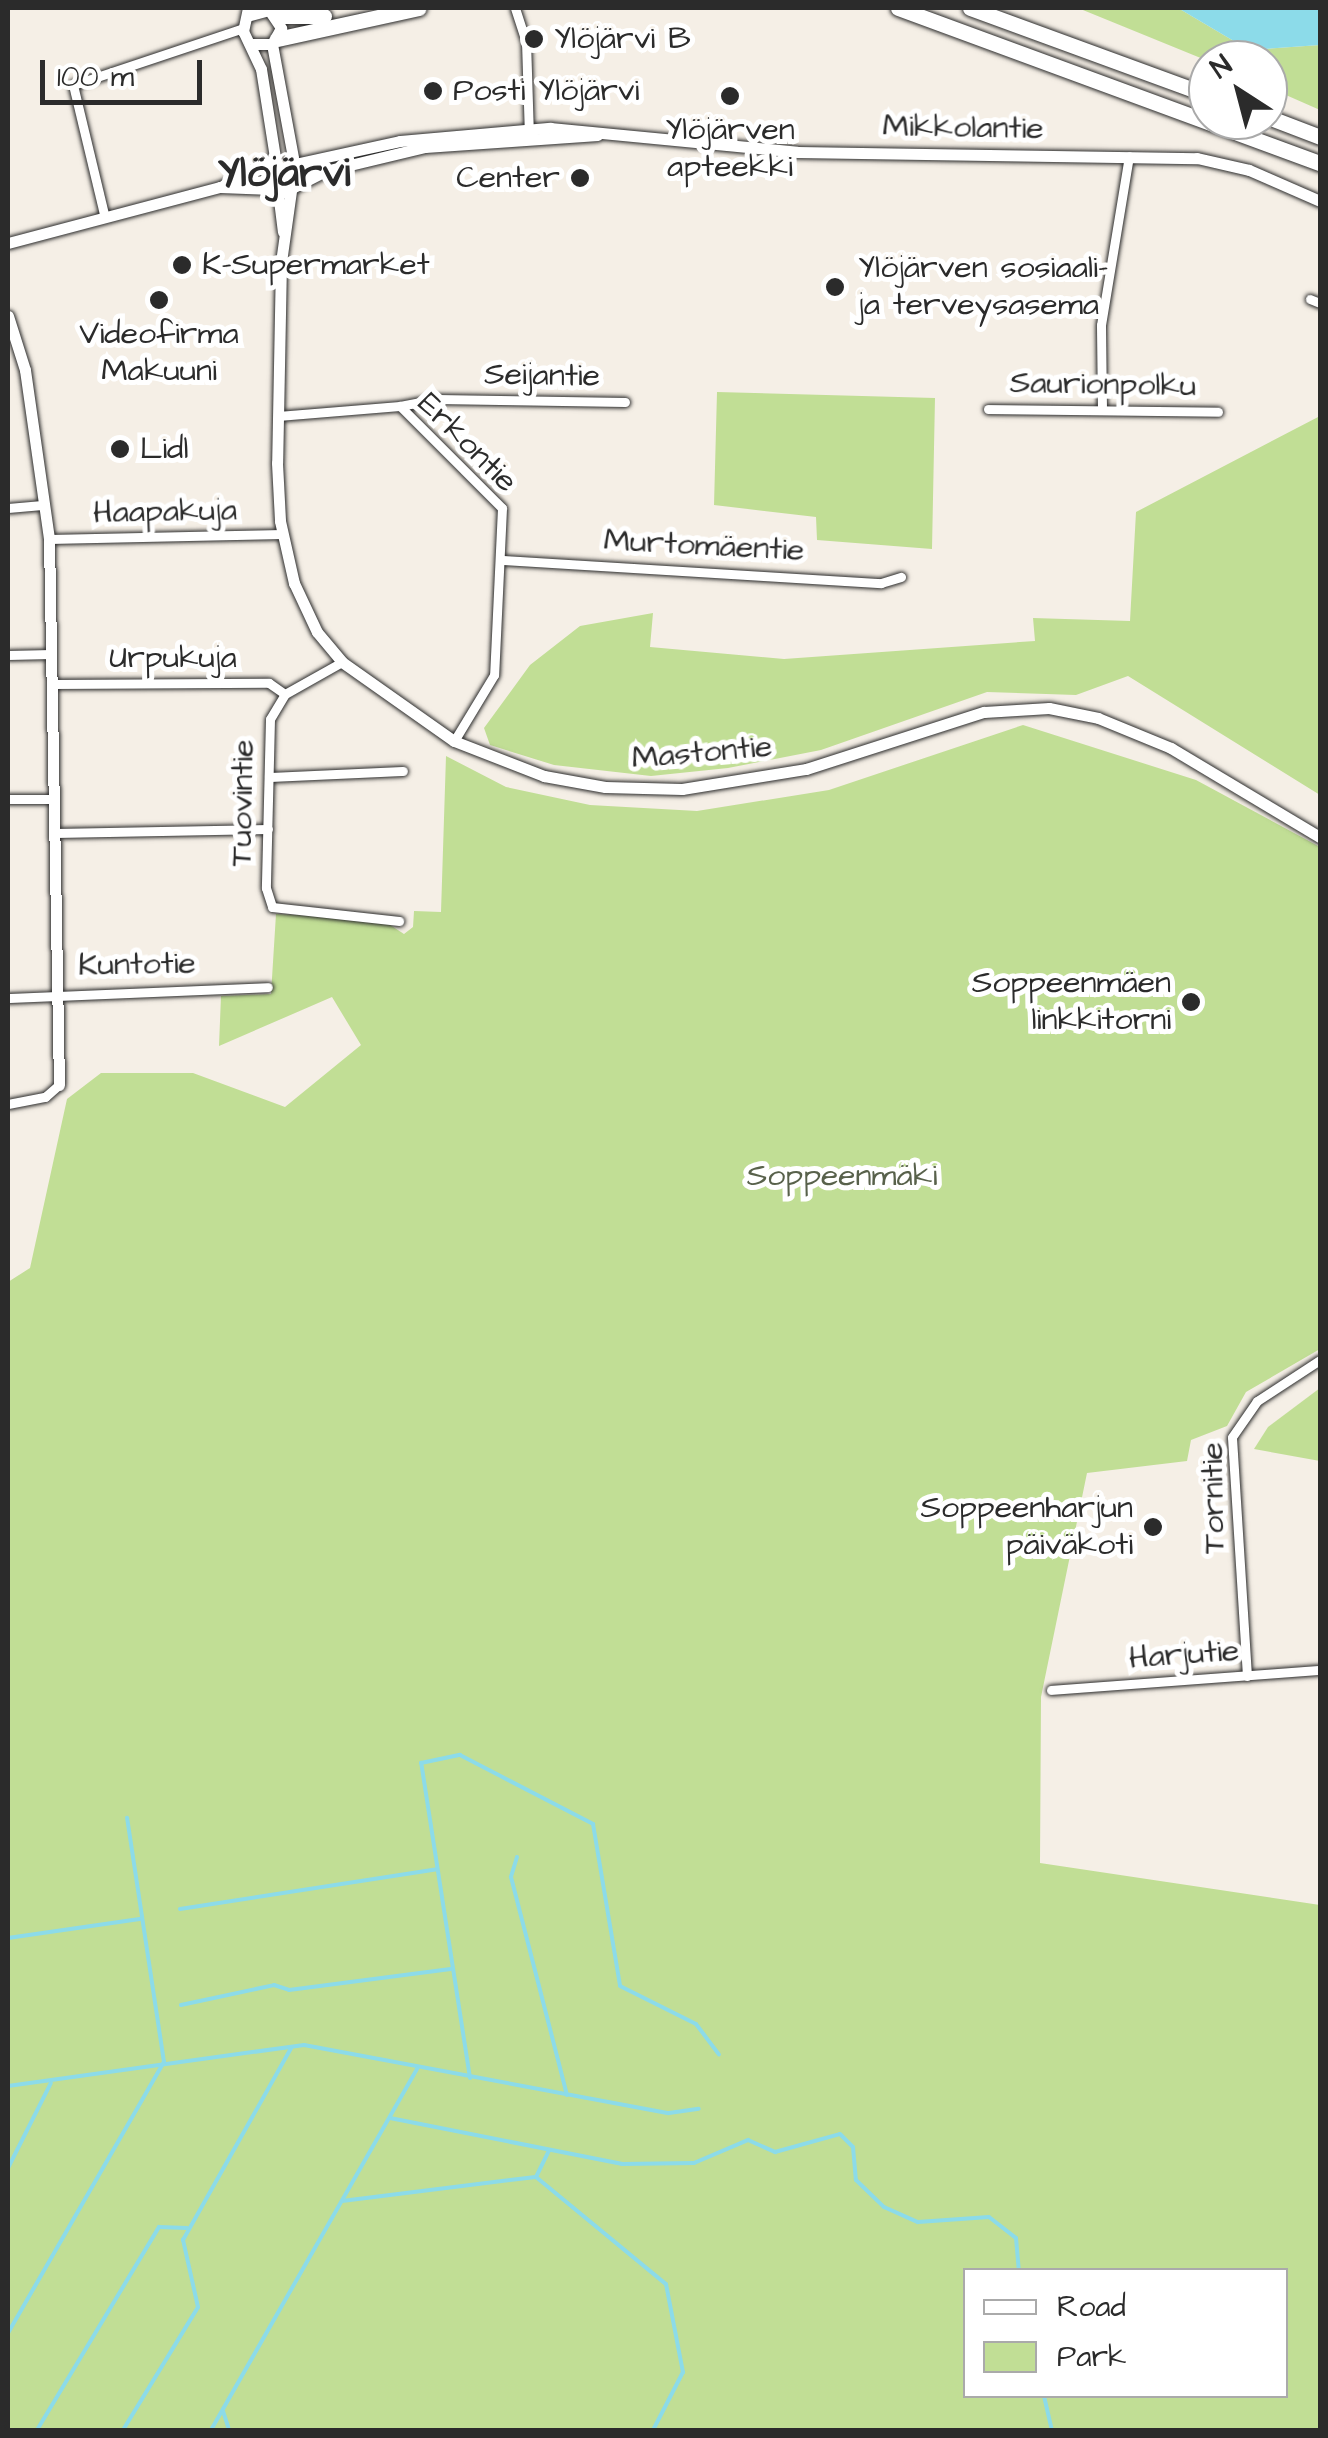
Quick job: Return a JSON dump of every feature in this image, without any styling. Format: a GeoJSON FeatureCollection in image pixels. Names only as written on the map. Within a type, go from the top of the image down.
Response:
{"type":"FeatureCollection","features":[{"type":"Feature","properties":{"kind":"highway"},"geometry":{"type":"LineString","coordinates":[[275,13],[300,20],[367,8]]}},
{"type":"Feature","properties":{"kind":"highway"},"geometry":{"type":"LineString","coordinates":[[275,41],[419,8]]}},
{"type":"Feature","properties":{"kind":"highway"},"geometry":{"type":"LineString","coordinates":[[898,8],[1320,163]]}},
{"type":"Feature","properties":{"kind":"highway"},"geometry":{"type":"LineString","coordinates":[[970,8],[1188,88]]}},
{"type":"Feature","properties":{"kind":"highway"},"geometry":{"type":"LineString","coordinates":[[1288,125],[1320,137]]}},
{"type":"Feature","properties":{"kind":"main road"},"geometry":{"type":"LineString","coordinates":[[262,9],[275,13],[275,41],[296,160],[285,189],[270,162],[262,69],[251,44],[246,17],[262,9]]}},
{"type":"Feature","properties":{"kind":"main road"},"geometry":{"type":"LineString","coordinates":[[251,44],[275,41]]}},
{"type":"Feature","properties":{"kind":"main road","name":"Mikkolantie"},"geometry":{"type":"LineString","coordinates":[[220,187],[285,189],[401,151],[529,134]]}},
{"type":"Feature","properties":{"kind":"main road","name":"Mikkolantie"},"geometry":{"type":"LineString","coordinates":[[270,162],[400,141],[529,134],[598,135],[813,153],[1129,156],[1224,163],[1320,201]]}},
{"type":"Feature","properties":{"kind":"main road"},"geometry":{"type":"LineString","coordinates":[[8,243],[104,214],[220,187],[270,162]]}},
{"type":"Feature","properties":{"kind":"main road","name":"Mastontie"},"geometry":{"type":"LineString","coordinates":[[285,189],[278,416],[282,534],[305,610],[342,662],[454,740],[544,776],[660,790],[778,776],[984,712],[1048,708],[1098,718],[1170,748],[1320,836]]}},
{"type":"Feature","properties":{"kind":"main road"},"geometry":{"type":"LineString","coordinates":[[8,316],[25,370],[49,539],[59,1085]]}},
{"type":"Feature","properties":{"kind":"street"},"geometry":{"type":"LineString","coordinates":[[515,8],[526,41],[529,134]]}},
{"type":"Feature","properties":{"kind":"street"},"geometry":{"type":"LineString","coordinates":[[104,214],[73,85],[246,17]]}},
{"type":"Feature","properties":{"kind":"street"},"geometry":{"type":"LineString","coordinates":[[1102,409],[1101,325],[1129,156]]}},
{"type":"Feature","properties":{"kind":"street","name":"Seijantie"},"geometry":{"type":"LineString","coordinates":[[400,406],[437,399],[624,402]]}},
{"type":"Feature","properties":{"kind":"street","name":"Erkontie"},"geometry":{"type":"LineString","coordinates":[[278,416],[400,406],[498,501],[504,515],[503,560],[494,675],[454,740]]}},
{"type":"Feature","properties":{"kind":"street","name":"Saurionpolku"},"geometry":{"type":"LineString","coordinates":[[988,409],[1218,412]]}},
{"type":"Feature","properties":{"kind":"street"},"geometry":{"type":"LineString","coordinates":[[8,508],[45,505]]}},
{"type":"Feature","properties":{"kind":"street","name":"Haapakuja"},"geometry":{"type":"LineString","coordinates":[[49,539],[282,534]]}},
{"type":"Feature","properties":{"kind":"street","name":"Murtomäentie"},"geometry":{"type":"LineString","coordinates":[[503,560],[881,583],[900,577]]}},
{"type":"Feature","properties":{"kind":"street"},"geometry":{"type":"LineString","coordinates":[[8,654],[51,654]]}},
{"type":"Feature","properties":{"kind":"street"},"geometry":{"type":"LineString","coordinates":[[285,694],[342,662]]}},
{"type":"Feature","properties":{"kind":"street","name":"Urpukuja"},"geometry":{"type":"LineString","coordinates":[[52,684],[269,683],[285,694]]}},
{"type":"Feature","properties":{"kind":"street","name":"Tuovintie"},"geometry":{"type":"LineString","coordinates":[[285,694],[270,719],[268,829],[272,907],[399,921]]}},
{"type":"Feature","properties":{"kind":"street"},"geometry":{"type":"LineString","coordinates":[[269,777],[380,777],[402,771]]}},
{"type":"Feature","properties":{"kind":"street"},"geometry":{"type":"LineString","coordinates":[[8,800],[54,799]]}},
{"type":"Feature","properties":{"kind":"street"},"geometry":{"type":"LineString","coordinates":[[55,833],[268,829]]}},
{"type":"Feature","properties":{"kind":"street","name":"Kuntotie"},"geometry":{"type":"LineString","coordinates":[[8,998],[58,992],[268,987]]}},
{"type":"Feature","properties":{"kind":"street"},"geometry":{"type":"LineString","coordinates":[[8,1104],[46,1097],[59,1085]]}},
{"type":"Feature","properties":{"kind":"street","name":"Tornitie"},"geometry":{"type":"LineString","coordinates":[[1248,1676],[1232,1437],[1257,1401],[1320,1360]]}},
{"type":"Feature","properties":{"kind":"street","name":"Harjutie"},"geometry":{"type":"LineString","coordinates":[[1052,1690],[1320,1670]]}},
{"type":"Feature","properties":{"kind":"green space"},"geometry":{"type":"Polygon","coordinates":[[[1078,8],[1178,8],[1232,40],[1188,40],[1188,53],[1078,8]]]}},
{"type":"Feature","properties":{"kind":"green space"},"geometry":{"type":"Polygon","coordinates":[[[1320,45],[1320,110],[1288,96],[1288,47],[1320,45]]]}},
{"type":"Feature","properties":{"kind":"green space"},"geometry":{"type":"Polygon","coordinates":[[[717,392],[935,398],[932,549],[817,540],[816,517],[714,505],[717,392]]]}},
{"type":"Feature","properties":{"kind":"green space"},"geometry":{"type":"Polygon","coordinates":[[[1320,416],[1320,795],[1128,676],[1076,695],[987,692],[821,750],[728,768],[651,776],[554,765],[490,745],[484,728],[530,665],[580,626],[653,613],[650,647],[784,659],[1035,641],[1033,618],[1130,621],[1136,512],[1320,416]]]}},
{"type":"Feature","properties":{"kind":"green space","name":"Soppeenmäki"},"geometry":{"type":"Polygon","coordinates":[[[1023,725],[1196,780],[1320,847],[1320,1349],[1246,1392],[1227,1426],[1191,1440],[1187,1461],[1087,1473],[1041,1697],[1040,1863],[1320,1905],[1320,2430],[8,2430],[8,1282],[30,1268],[67,1099],[101,1073],[193,1073],[285,1107],[361,1045],[332,997],[219,1046],[221,996],[271,994],[276,914],[381,919],[404,934],[413,927],[414,911],[441,912],[446,756],[506,787],[590,805],[697,811],[829,790],[1023,725]]]}},
{"type":"Feature","properties":{"kind":"green space"},"geometry":{"type":"Polygon","coordinates":[[[1320,1388],[1320,1461],[1254,1449],[1268,1427],[1320,1388]]]}},
{"type":"Feature","properties":{"kind":"water"},"geometry":{"type":"Polygon","coordinates":[[[1178,8],[1320,8],[1320,45],[1288,47],[1288,40],[1232,40],[1178,8]]]}},
{"type":"Feature","properties":{"kind":"waterway"},"geometry":{"type":"LineString","coordinates":[[470,2078],[421,1763],[460,1755],[593,1824],[620,1986],[696,2024],[719,2054]]}},
{"type":"Feature","properties":{"kind":"waterway"},"geometry":{"type":"LineString","coordinates":[[8,2333],[164,2062],[127,1818]]}},
{"type":"Feature","properties":{"kind":"waterway"},"geometry":{"type":"LineString","coordinates":[[517,1857],[511,1877],[567,2095]]}},
{"type":"Feature","properties":{"kind":"waterway"},"geometry":{"type":"LineString","coordinates":[[180,1909],[437,1869]]}},
{"type":"Feature","properties":{"kind":"waterway"},"geometry":{"type":"LineString","coordinates":[[8,1938],[140,1919]]}},
{"type":"Feature","properties":{"kind":"waterway"},"geometry":{"type":"LineString","coordinates":[[181,2005],[274,1985],[289,1990],[451,1969]]}},
{"type":"Feature","properties":{"kind":"waterway"},"geometry":{"type":"LineString","coordinates":[[8,2086],[304,2045],[669,2113],[699,2109]]}},
{"type":"Feature","properties":{"kind":"waterway"},"geometry":{"type":"LineString","coordinates":[[123,2430],[198,2307],[183,2240],[291,2048]]}},
{"type":"Feature","properties":{"kind":"waterway"},"geometry":{"type":"LineString","coordinates":[[211,2430],[417,2069]]}},
{"type":"Feature","properties":{"kind":"waterway"},"geometry":{"type":"LineString","coordinates":[[8,2168],[51,2083]]}},
{"type":"Feature","properties":{"kind":"waterway"},"geometry":{"type":"LineString","coordinates":[[390,2118],[622,2164],[694,2163],[748,2140],[775,2152],[840,2134],[853,2147],[856,2180],[884,2207],[918,2222],[989,2217],[1016,2238],[1019,2268]]}},
{"type":"Feature","properties":{"kind":"waterway"},"geometry":{"type":"LineString","coordinates":[[342,2201],[536,2177],[549,2150]]}},
{"type":"Feature","properties":{"kind":"waterway"},"geometry":{"type":"LineString","coordinates":[[536,2177],[666,2284],[683,2372],[653,2430]]}},
{"type":"Feature","properties":{"kind":"waterway"},"geometry":{"type":"LineString","coordinates":[[37,2430],[159,2227],[187,2228]]}},
{"type":"Feature","properties":{"kind":"waterway"},"geometry":{"type":"LineString","coordinates":[[1044,2398],[1052,2430]]}},
{"type":"Feature","properties":{"kind":"waterway"},"geometry":{"type":"LineString","coordinates":[[223,2411],[229,2430]]}},
{"type":"Feature","properties":{"kind":"place","name":"Ylöjärvi B"},"geometry":{"type":"Point","coordinates":[534,39]}},
{"type":"Feature","properties":{"kind":"place","name":"Posti Ylöjärvi"},"geometry":{"type":"Point","coordinates":[433,91]}},
{"type":"Feature","properties":{"kind":"place","name":"Ylöjärven apteekki"},"geometry":{"type":"Point","coordinates":[730,96]}},
{"type":"Feature","properties":{"kind":"place","name":"Center"},"geometry":{"type":"Point","coordinates":[580,178]}},
{"type":"Feature","properties":{"kind":"place","name":"K-Supermarket"},"geometry":{"type":"Point","coordinates":[182,265]}},
{"type":"Feature","properties":{"kind":"place","name":"Ylöjärven sosiaali- ja terveysasema"},"geometry":{"type":"Point","coordinates":[835,287]}},
{"type":"Feature","properties":{"kind":"place","name":"Videofirma Makuuni"},"geometry":{"type":"Point","coordinates":[159,300]}},
{"type":"Feature","properties":{"kind":"place","name":"Lidl"},"geometry":{"type":"Point","coordinates":[120,449]}},
{"type":"Feature","properties":{"kind":"place","name":"Soppeenmäen linkkitorni"},"geometry":{"type":"Point","coordinates":[1191,1002]}},
{"type":"Feature","properties":{"kind":"place","name":"Soppeenharjun päiväkoti"},"geometry":{"type":"Point","coordinates":[1153,1527]}},
{"type":"Feature","properties":{"kind":"district","name":"Ylöjärvi"},"geometry":{"type":"Point","coordinates":[284,174]}}]}
